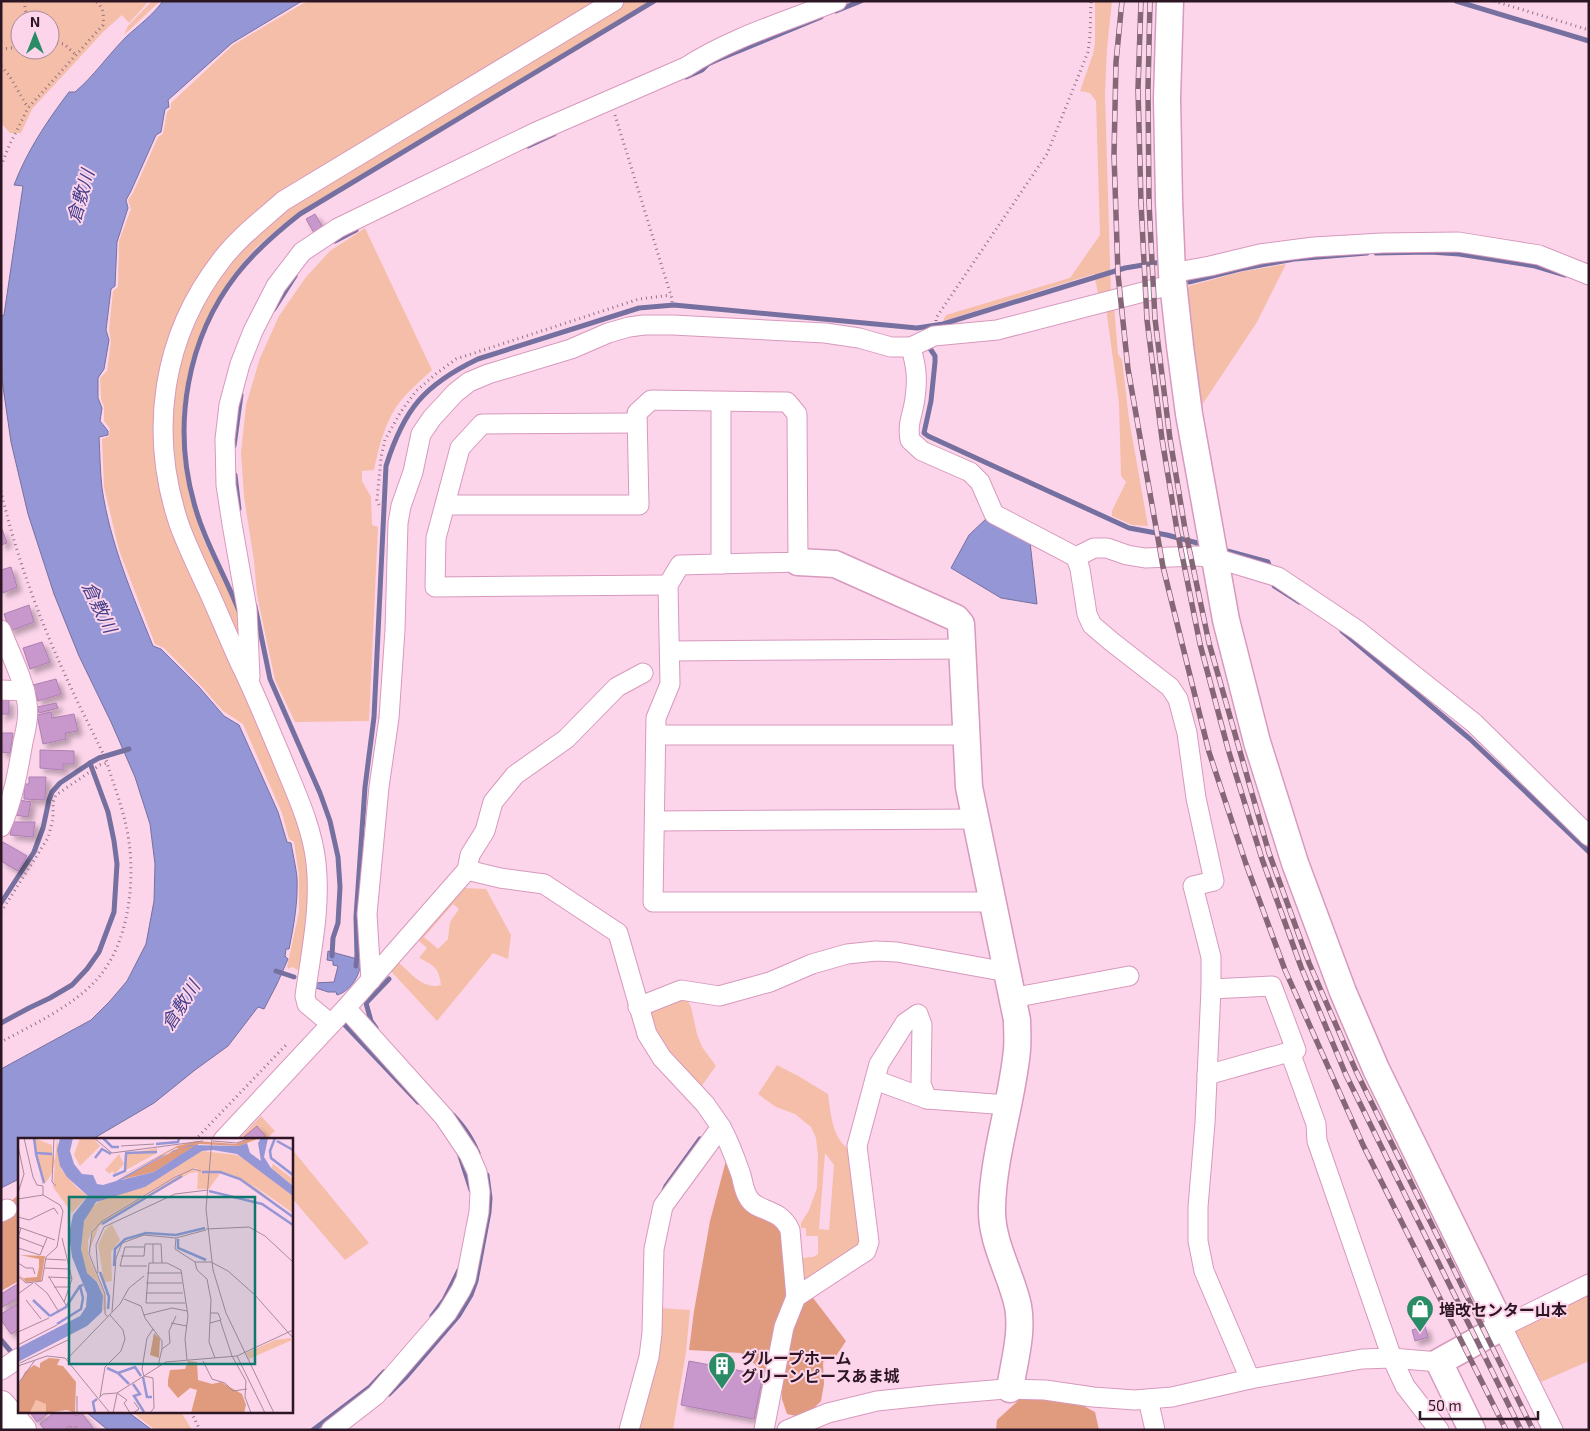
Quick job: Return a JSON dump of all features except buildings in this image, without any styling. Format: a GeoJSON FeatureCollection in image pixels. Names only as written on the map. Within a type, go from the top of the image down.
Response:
{"type":"FeatureCollection","features":[{"type":"Feature","properties":{"kind":"main road"},"geometry":{"type":"LineString","coordinates":[[1,1405],[22,1430]]}},
{"type":"Feature","properties":{"kind":"street"},"geometry":{"type":"LineString","coordinates":[[331,1024],[307,1004],[305,996],[316,918],[317,874],[313,845],[300,803],[250,683],[180,525],[168,484],[163,417],[166,383],[176,343],[196,297],[223,257],[283,201],[614,1]]}},
{"type":"Feature","properties":{"kind":"street"},"geometry":{"type":"LineString","coordinates":[[250,683],[247,612],[226,485],[225,439],[229,405],[240,364],[253,331],[276,286],[302,252],[338,228],[534,133],[686,67],[703,56],[737,41],[837,1]]}},
{"type":"Feature","properties":{"kind":"street"},"geometry":{"type":"LineString","coordinates":[[1170,1],[1168,98],[1173,279],[1180,346],[1189,414],[1226,620],[1257,742],[1295,863],[1343,992],[1376,1069],[1553,1430]]}},
{"type":"Feature","properties":{"kind":"street"},"geometry":{"type":"LineString","coordinates":[[371,980],[367,914],[389,718],[398,523],[401,506],[413,472],[421,434],[443,405],[469,382],[488,374],[571,348],[608,333],[644,324],[825,333],[859,338],[891,347],[920,343],[934,336],[997,330],[1173,279],[1210,266],[1260,254],[1314,247],[1382,243],[1458,242],[1539,255],[1589,275]]}},
{"type":"Feature","properties":{"kind":"street"},"geometry":{"type":"LineString","coordinates":[[920,343],[915,399],[908,428],[910,440],[922,451],[970,472],[980,482],[994,514],[1076,557],[1080,569],[1086,614],[1092,625],[1170,687],[1178,699],[1187,733],[1196,798],[1214,881],[1192,886],[1211,958],[1205,1123],[1198,1207],[1198,1241],[1204,1271],[1250,1379]]}},
{"type":"Feature","properties":{"kind":"street"},"geometry":{"type":"LineString","coordinates":[[445,505],[639,505],[637,413],[651,400],[787,402],[797,414],[798,562]]}},
{"type":"Feature","properties":{"kind":"street"},"geometry":{"type":"LineString","coordinates":[[721,402],[721,564]]}},
{"type":"Feature","properties":{"kind":"street"},"geometry":{"type":"LineString","coordinates":[[637,423],[482,424],[460,448],[436,538],[435,587],[668,585]]}},
{"type":"Feature","properties":{"kind":"street"},"geometry":{"type":"LineString","coordinates":[[1076,557],[1094,548],[1107,548],[1127,555],[1145,558],[1198,556],[1213,550],[1271,574],[1357,630],[1474,723],[1589,836]]}},
{"type":"Feature","properties":{"kind":"street"},"geometry":{"type":"LineString","coordinates":[[993,902],[653,902],[656,718],[670,684],[668,585],[680,565],[798,562],[835,564],[956,618],[961,624],[969,787],[993,902],[1012,998],[1017,1020],[1018,1049],[994,1183],[992,1209],[993,1233],[1018,1307],[1020,1331],[1010,1389]]}},
{"type":"Feature","properties":{"kind":"street"},"geometry":{"type":"LineString","coordinates":[[1,630],[25,691],[27,704],[27,717],[10,768],[7,813],[1,828]]}},
{"type":"Feature","properties":{"kind":"street"},"geometry":{"type":"LineString","coordinates":[[670,651],[963,649]]}},
{"type":"Feature","properties":{"kind":"street"},"geometry":{"type":"LineString","coordinates":[[225,1138],[346,1008],[467,870],[470,855],[485,832],[492,802],[515,775],[566,739],[617,688],[643,673]]}},
{"type":"Feature","properties":{"kind":"street"},"geometry":{"type":"LineString","coordinates":[[1,690],[25,691]]}},
{"type":"Feature","properties":{"kind":"street"},"geometry":{"type":"LineString","coordinates":[[656,735],[966,735]]}},
{"type":"Feature","properties":{"kind":"street"},"geometry":{"type":"LineString","coordinates":[[655,820],[976,819]]}},
{"type":"Feature","properties":{"kind":"street"},"geometry":{"type":"LineString","coordinates":[[467,870],[500,878],[544,884],[618,933],[647,1034],[662,1058],[705,1104],[721,1127],[731,1145],[748,1199],[757,1206],[777,1213],[786,1221],[790,1230],[796,1298],[784,1327],[764,1430]]}},
{"type":"Feature","properties":{"kind":"street"},"geometry":{"type":"LineString","coordinates":[[638,1006],[681,990],[719,996],[770,982],[812,964],[847,954],[876,951],[898,952],[1007,972]]}},
{"type":"Feature","properties":{"kind":"street"},"geometry":{"type":"LineString","coordinates":[[1012,998],[1129,976]]}},
{"type":"Feature","properties":{"kind":"street"},"geometry":{"type":"LineString","coordinates":[[1207,1075],[1296,1050],[1272,986],[1211,989]]}},
{"type":"Feature","properties":{"kind":"street"},"geometry":{"type":"LineString","coordinates":[[330,1430],[376,1395],[433,1331],[456,1300],[466,1280],[479,1212],[480,1192],[477,1172],[470,1154],[458,1135],[346,1008]]}},
{"type":"Feature","properties":{"kind":"street"},"geometry":{"type":"LineString","coordinates":[[796,1298],[866,1251],[868,1242],[857,1146],[879,1064],[906,1023],[918,1014],[922,1025],[921,1084],[927,1099]]}},
{"type":"Feature","properties":{"kind":"street"},"geometry":{"type":"LineString","coordinates":[[1290,1052],[1316,1124],[1317,1141],[1392,1358],[1405,1386],[1439,1430]]}},
{"type":"Feature","properties":{"kind":"street"},"geometry":{"type":"LineString","coordinates":[[876,1080],[927,1099],[1008,1105]]}},
{"type":"Feature","properties":{"kind":"street"},"geometry":{"type":"LineString","coordinates":[[629,1430],[649,1357],[652,1333],[654,1249],[663,1206],[721,1127]]}},
{"type":"Feature","properties":{"kind":"street"},"geometry":{"type":"LineString","coordinates":[[787,1430],[828,1413],[877,1401],[934,1394],[1010,1389],[1045,1390],[1093,1397],[1135,1400],[1172,1397],[1250,1379],[1362,1359],[1392,1358],[1438,1362],[1502,1327],[1589,1284]]}},
{"type":"Feature","properties":{"kind":"street"},"geometry":{"type":"LineString","coordinates":[[1,1370],[18,1359]]}},
{"type":"Feature","properties":{"kind":"street"},"geometry":{"type":"LineString","coordinates":[[1438,1362],[1472,1430]]}},
{"type":"Feature","properties":{"kind":"street"},"geometry":{"type":"LineString","coordinates":[[1148,1399],[1156,1430]]}},
{"type":"Feature","properties":{"kind":"path"},"geometry":{"type":"LineString","coordinates":[[1,166],[28,108],[103,24],[104,12],[95,1]]}},
{"type":"Feature","properties":{"kind":"path"},"geometry":{"type":"LineString","coordinates":[[936,318],[1050,148],[1088,52],[1091,1]]}},
{"type":"Feature","properties":{"kind":"path"},"geometry":{"type":"LineString","coordinates":[[1494,1],[1589,30]]}},
{"type":"Feature","properties":{"kind":"path"},"geometry":{"type":"LineString","coordinates":[[60,43],[64,44],[76,55]]}},
{"type":"Feature","properties":{"kind":"path"},"geometry":{"type":"LineString","coordinates":[[1,66],[9,75],[28,108]]}},
{"type":"Feature","properties":{"kind":"path"},"geometry":{"type":"LineString","coordinates":[[614,111],[672,299],[672,312]]}},
{"type":"Feature","properties":{"kind":"path"},"geometry":{"type":"LineString","coordinates":[[1,491],[22,566],[39,614],[72,690],[107,761],[125,822],[130,854],[128,908],[124,927],[117,946],[99,977],[76,998],[1,1042]]}},
{"type":"Feature","properties":{"kind":"path"},"geometry":{"type":"LineString","coordinates":[[1,912],[22,882],[48,838],[53,819],[53,802],[56,795],[107,761]]}},
{"type":"Feature","properties":{"kind":"path"},"geometry":{"type":"LineString","coordinates":[[197,1138],[290,1041]]}},
{"type":"Feature","properties":{"kind":"path"},"geometry":{"type":"LineString","coordinates":[[192,1414],[200,1430]]}},
{"type":"Feature","properties":{"kind":"shaded area"},"geometry":{"type":"Polygon","coordinates":[[[1,1],[149,1],[129,23],[122,15],[103,32],[32,109],[21,133],[10,133],[1,123],[1,1]]]}},
{"type":"Feature","properties":{"kind":"shaded area"},"geometry":{"type":"Polygon","coordinates":[[[152,1],[160,1],[124,35],[128,26],[152,1]]]}},
{"type":"Feature","properties":{"kind":"shaded area"},"geometry":{"type":"Polygon","coordinates":[[[310,1],[605,1],[308,178],[180,318],[160,462],[222,645],[250,706],[259,713],[313,862],[304,974],[299,973],[298,970],[292,967],[289,969],[287,967],[299,912],[299,875],[294,842],[289,839],[282,813],[243,724],[223,711],[164,648],[155,644],[119,550],[104,487],[102,439],[109,436],[110,429],[104,421],[100,378],[107,371],[111,341],[109,330],[113,291],[118,287],[119,241],[131,209],[128,200],[133,193],[158,137],[163,134],[167,112],[171,108],[171,103],[233,45],[310,1]]]}},
{"type":"Feature","properties":{"kind":"shaded area"},"geometry":{"type":"Polygon","coordinates":[[[621,1],[650,1],[300,211],[259,245],[235,272],[216,302],[200,335],[189,369],[183,404],[182,440],[185,476],[203,539],[239,614],[247,659],[179,507],[167,433],[176,360],[202,294],[260,224],[621,1]]]}},
{"type":"Feature","properties":{"kind":"shaded area"},"geometry":{"type":"Polygon","coordinates":[[[1095,1],[1112,1],[1105,94],[1111,296],[1099,298],[1094,274],[943,321],[946,315],[1070,278],[1100,235],[1096,101],[1090,93],[1080,91],[1095,43],[1095,1]]]}},
{"type":"Feature","properties":{"kind":"shaded area"},"geometry":{"type":"Polygon","coordinates":[[[365,228],[432,370],[405,396],[392,414],[381,441],[374,470],[362,471],[362,481],[371,497],[372,525],[378,527],[369,721],[295,722],[275,680],[257,595],[244,497],[241,453],[246,405],[260,358],[279,316],[306,277],[330,251],[365,228]]]}},
{"type":"Feature","properties":{"kind":"shaded area"},"geometry":{"type":"Polygon","coordinates":[[[1286,264],[1257,322],[1196,414],[1183,292],[1189,286],[1240,272],[1286,264]]]}},
{"type":"Feature","properties":{"kind":"shaded area"},"geometry":{"type":"Polygon","coordinates":[[[1114,306],[1118,354],[1122,360],[1129,419],[1148,526],[1132,525],[1112,516],[1112,511],[1126,482],[1121,476],[1119,403],[1106,308],[1114,306]]]}},
{"type":"Feature","properties":{"kind":"shaded area"},"geometry":{"type":"Polygon","coordinates":[[[463,888],[486,889],[511,935],[508,959],[493,953],[437,1021],[390,970],[398,962],[423,983],[435,986],[441,985],[435,968],[419,958],[427,948],[418,940],[463,888]],[[453,904],[424,937],[438,949],[448,939],[450,922],[459,909],[453,904]]]}},
{"type":"Feature","properties":{"kind":"shaded area"},"geometry":{"type":"Polygon","coordinates":[[[685,995],[691,1007],[702,1047],[716,1066],[700,1088],[659,1042],[645,1010],[685,995]]]}},
{"type":"Feature","properties":{"kind":"shaded area"},"geometry":{"type":"Polygon","coordinates":[[[777,1065],[800,1077],[828,1094],[836,1134],[845,1146],[852,1151],[865,1244],[816,1281],[802,1281],[802,1258],[813,1257],[818,1254],[818,1236],[806,1236],[806,1228],[801,1228],[801,1223],[809,1210],[817,1188],[818,1156],[816,1138],[811,1127],[795,1114],[776,1107],[758,1094],[777,1065]],[[825,1153],[819,1229],[829,1230],[834,1165],[825,1153]]]}},
{"type":"Feature","properties":{"kind":"shaded area"},"geometry":{"type":"Polygon","coordinates":[[[261,1116],[275,1131],[267,1138],[263,1138],[265,1136],[257,1126],[246,1138],[241,1137],[261,1116]]]}},
{"type":"Feature","properties":{"kind":"shaded area"},"geometry":{"type":"Polygon","coordinates":[[[292,1149],[369,1243],[345,1260],[292,1198],[292,1149]]]}},
{"type":"Feature","properties":{"kind":"shaded area"},"geometry":{"type":"Polygon","coordinates":[[[727,1157],[741,1198],[783,1223],[790,1297],[768,1375],[741,1353],[689,1350],[710,1221],[727,1157]]]}},
{"type":"Feature","properties":{"kind":"shaded area"},"geometry":{"type":"Polygon","coordinates":[[[18,1196],[18,1282],[1,1291],[1,1218],[9,1203],[18,1196]]]}},
{"type":"Feature","properties":{"kind":"shaded area"},"geometry":{"type":"Polygon","coordinates":[[[1589,1292],[1589,1361],[1541,1382],[1515,1334],[1517,1327],[1589,1292]]]}},
{"type":"Feature","properties":{"kind":"shaded area"},"geometry":{"type":"Polygon","coordinates":[[[810,1294],[846,1341],[836,1356],[823,1362],[824,1384],[821,1401],[808,1414],[796,1416],[787,1414],[782,1399],[781,1372],[791,1321],[810,1294]]]}},
{"type":"Feature","properties":{"kind":"shaded area"},"geometry":{"type":"Polygon","coordinates":[[[659,1308],[690,1310],[686,1352],[673,1430],[637,1430],[659,1308]]]}},
{"type":"Feature","properties":{"kind":"shaded area"},"geometry":{"type":"Polygon","coordinates":[[[1020,1399],[1058,1400],[1080,1404],[1095,1412],[1099,1430],[996,1430],[997,1420],[1020,1399]]]}},
{"type":"Feature","properties":{"kind":"shaded area"},"geometry":{"type":"Polygon","coordinates":[[[135,1414],[182,1414],[192,1430],[155,1430],[135,1414]]]}},
{"type":"Feature","properties":{"kind":"water","name":"倉敷川"},"geometry":{"type":"Polygon","coordinates":[[[163,1],[302,1],[232,43],[168,100],[169,107],[165,109],[161,132],[156,135],[126,200],[128,208],[117,242],[115,286],[111,289],[106,330],[109,340],[104,369],[98,378],[98,398],[102,408],[100,421],[108,431],[108,435],[99,437],[102,488],[110,529],[130,588],[153,646],[161,649],[199,687],[224,716],[239,725],[278,812],[287,842],[291,843],[297,878],[295,914],[289,949],[286,949],[285,956],[288,959],[277,984],[264,1009],[258,1007],[228,1046],[154,1103],[94,1138],[18,1138],[18,1180],[1,1188],[1,1069],[91,1020],[127,981],[146,944],[154,901],[155,864],[150,824],[135,777],[79,656],[54,594],[28,514],[11,442],[2,380],[1,316],[4,315],[23,186],[14,185],[38,137],[69,92],[75,92],[82,86],[119,44],[163,1]]]}},
{"type":"Feature","properties":{"kind":"water"},"geometry":{"type":"Polygon","coordinates":[[[988,517],[1030,542],[1037,604],[1001,598],[951,568],[969,535],[988,517]]]}},
{"type":"Feature","properties":{"kind":"water"},"geometry":{"type":"Polygon","coordinates":[[[328,951],[361,960],[359,971],[351,986],[337,995],[336,992],[328,992],[313,987],[314,983],[334,982],[338,966],[333,965],[333,961],[327,960],[328,951]]]}},
{"type":"Feature","properties":{"kind":"water"},"geometry":{"type":"Polygon","coordinates":[[[88,1414],[131,1414],[152,1430],[108,1430],[88,1414]]]}},
{"type":"Feature","properties":{"kind":"waterway"},"geometry":{"type":"LineString","coordinates":[[239,611],[198,517],[187,473],[184,443],[188,383],[196,354],[206,326],[220,299],[237,274],[251,257],[300,214],[654,1]]}},
{"type":"Feature","properties":{"kind":"waterway"},"geometry":{"type":"LineString","coordinates":[[836,11],[861,1]]}},
{"type":"Feature","properties":{"kind":"waterway"},"geometry":{"type":"LineString","coordinates":[[1456,1],[1589,41]]}},
{"type":"Feature","properties":{"kind":"waterway"},"geometry":{"type":"LineString","coordinates":[[686,77],[702,70],[708,64],[719,59],[821,17]]}},
{"type":"Feature","properties":{"kind":"waterway"},"geometry":{"type":"LineString","coordinates":[[528,146],[554,134]]}},
{"type":"Feature","properties":{"kind":"waterway"},"geometry":{"type":"LineString","coordinates":[[335,241],[356,230]]}},
{"type":"Feature","properties":{"kind":"waterway"},"geometry":{"type":"LineString","coordinates":[[1376,253],[1430,252],[1459,254],[1535,266],[1565,275]]}},
{"type":"Feature","properties":{"kind":"waterway"},"geometry":{"type":"LineString","coordinates":[[1189,282],[1240,269],[1294,259],[1367,253]]}},
{"type":"Feature","properties":{"kind":"waterway"},"geometry":{"type":"LineString","coordinates":[[356,966],[356,917],[365,787],[374,717],[386,466],[400,429],[418,401],[430,389],[443,379],[478,359],[639,308],[674,305],[917,328],[943,324],[1125,268],[1161,262]]}},
{"type":"Feature","properties":{"kind":"waterway"},"geometry":{"type":"LineString","coordinates":[[274,309],[295,276]]}},
{"type":"Feature","properties":{"kind":"waterway"},"geometry":{"type":"LineString","coordinates":[[927,344],[935,356],[931,401],[924,433],[928,436],[1129,528],[1205,545]]}},
{"type":"Feature","properties":{"kind":"waterway"},"geometry":{"type":"LineString","coordinates":[[234,446],[241,395]]}},
{"type":"Feature","properties":{"kind":"waterway"},"geometry":{"type":"LineString","coordinates":[[235,475],[239,509]]}},
{"type":"Feature","properties":{"kind":"waterway"},"geometry":{"type":"LineString","coordinates":[[1220,549],[1268,562],[1271,571]]}},
{"type":"Feature","properties":{"kind":"waterway"},"geometry":{"type":"LineString","coordinates":[[1273,579],[1274,586],[1299,602]]}},
{"type":"Feature","properties":{"kind":"waterway"},"geometry":{"type":"LineString","coordinates":[[255,606],[270,679],[320,793],[330,821],[338,857],[340,887],[338,923],[333,938],[332,956]]}},
{"type":"Feature","properties":{"kind":"waterway"},"geometry":{"type":"LineString","coordinates":[[1342,631],[1470,739],[1589,852]]}},
{"type":"Feature","properties":{"kind":"waterway"},"geometry":{"type":"LineString","coordinates":[[1,1023],[72,985],[99,952],[114,912],[117,864],[108,812],[90,763],[99,758],[129,749]]}},
{"type":"Feature","properties":{"kind":"waterway"},"geometry":{"type":"LineString","coordinates":[[1,903],[34,852],[43,828],[52,792],[60,783],[90,763]]}},
{"type":"Feature","properties":{"kind":"waterway"},"geometry":{"type":"LineString","coordinates":[[276,971],[294,977]]}},
{"type":"Feature","properties":{"kind":"waterway"},"geometry":{"type":"LineString","coordinates":[[376,1028],[371,1021],[366,1003],[389,979]]}},
{"type":"Feature","properties":{"kind":"waterway"},"geometry":{"type":"LineString","coordinates":[[344,1021],[344,1024],[418,1102]]}},
{"type":"Feature","properties":{"kind":"waterway"},"geometry":{"type":"LineString","coordinates":[[453,1115],[473,1142],[478,1153]]}},
{"type":"Feature","properties":{"kind":"waterway"},"geometry":{"type":"LineString","coordinates":[[663,1193],[700,1139]]}},
{"type":"Feature","properties":{"kind":"waterway"},"geometry":{"type":"LineString","coordinates":[[459,1153],[471,1190]]}},
{"type":"Feature","properties":{"kind":"waterway"},"geometry":{"type":"LineString","coordinates":[[389,1394],[459,1315],[471,1295],[476,1281],[489,1212],[490,1198],[487,1175]]}},
{"type":"Feature","properties":{"kind":"waterway"},"geometry":{"type":"LineString","coordinates":[[432,1316],[444,1300],[459,1270]]}},
{"type":"Feature","properties":{"kind":"waterway"},"geometry":{"type":"LineString","coordinates":[[1,1340],[13,1354]]}},
{"type":"Feature","properties":{"kind":"waterway"},"geometry":{"type":"LineString","coordinates":[[313,1430],[370,1387],[384,1372]]}},
{"type":"Feature","properties":{"kind":"railway"},"geometry":{"type":"LineString","coordinates":[[1122,1],[1116,62],[1114,155],[1118,274],[1128,369],[1163,567],[1209,752],[1246,864],[1285,970],[1363,1145],[1506,1430]]}},
{"type":"Feature","properties":{"kind":"railway"},"geometry":{"type":"LineString","coordinates":[[1141,1],[1138,89],[1147,320],[1162,439],[1177,530],[1200,644],[1228,749],[1262,859],[1301,967],[1346,1075],[1521,1430]]}},
{"type":"Feature","properties":{"kind":"railway"},"geometry":{"type":"LineString","coordinates":[[1150,1],[1148,89],[1149,203],[1155,319],[1170,439],[1185,529],[1209,643],[1269,853],[1309,963],[1356,1071],[1533,1430]]}},
{"type":"Feature","properties":{"kind":"place","name":"増改センター山本"},"geometry":{"type":"Point","coordinates":[1420,1333]}},
{"type":"Feature","properties":{"kind":"place","name":"グループホーム グリーンピースあま城"},"geometry":{"type":"Point","coordinates":[722,1390]}}]}
